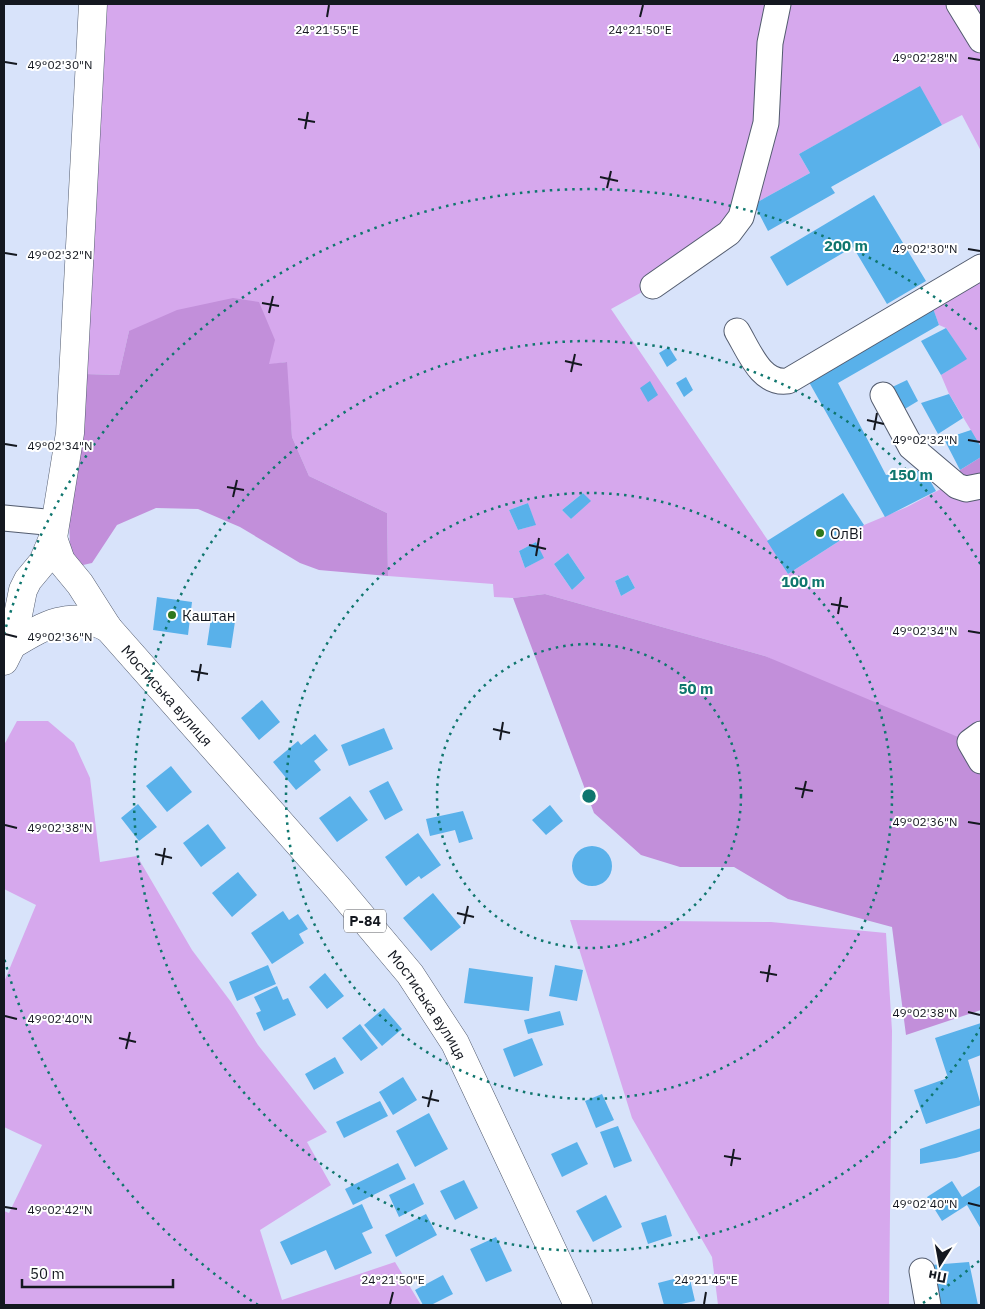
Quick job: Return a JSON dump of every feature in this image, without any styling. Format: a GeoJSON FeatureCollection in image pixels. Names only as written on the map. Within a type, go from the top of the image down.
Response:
{"type":"FeatureCollection","features":[{"type":"Feature","properties":{"kind":"main road"},"geometry":{"type":"LineString","coordinates":[[8,653],[20,602],[28,580],[42,562],[54,530],[70,433],[93,4]]}},
{"type":"Feature","properties":{"kind":"main road","name":"Мостиська вулиця"},"geometry":{"type":"LineString","coordinates":[[54,530],[61,561],[77,580],[108,628],[337,887],[410,974],[455,1043],[578,1305]]}},
{"type":"Feature","properties":{"kind":"main road"},"geometry":{"type":"LineString","coordinates":[[8,653],[74,614],[82,598],[77,580],[63,570],[53,568],[35,572]]}},
{"type":"Feature","properties":{"kind":"main road"},"geometry":{"type":"LineString","coordinates":[[20,602],[21,612],[25,620],[34,625],[95,621],[108,628]]}},
{"type":"Feature","properties":{"kind":"street"},"geometry":{"type":"LineString","coordinates":[[652,286],[729,233],[741,217],[766,123],[770,43],[778,4]]}},
{"type":"Feature","properties":{"kind":"street"},"geometry":{"type":"LineString","coordinates":[[959,4],[981,40]]}},
{"type":"Feature","properties":{"kind":"street"},"geometry":{"type":"LineString","coordinates":[[737,331],[765,376],[776,382],[788,382],[981,267]]}},
{"type":"Feature","properties":{"kind":"street"},"geometry":{"type":"LineString","coordinates":[[883,395],[911,447],[956,486],[971,489],[981,486]]}},
{"type":"Feature","properties":{"kind":"street"},"geometry":{"type":"LineString","coordinates":[[4,518],[54,530]]}},
{"type":"Feature","properties":{"kind":"street"},"geometry":{"type":"LineString","coordinates":[[981,734],[970,742],[981,761]]}},
{"type":"Feature","properties":{"kind":"street"},"geometry":{"type":"LineString","coordinates":[[922,1271],[928,1305]]}},
{"type":"Feature","properties":{"kind":"shaded area"},"geometry":{"type":"Polygon","coordinates":[[[103,4],[981,4],[981,151],[962,115],[942,125],[920,87],[799,154],[810,173],[754,204],[653,286],[611,309],[767,539],[788,574],[864,525],[907,507],[952,483],[981,486],[981,761],[765,656],[545,594],[513,598],[494,597],[493,584],[388,576],[387,513],[309,476],[292,437],[286,362],[269,365],[129,331],[119,375],[84,374],[103,4]],[[583,493],[562,510],[571,519],[590,501],[583,493]],[[528,503],[509,510],[518,530],[535,525],[528,503]],[[536,542],[519,551],[525,568],[543,558],[536,542]],[[568,553],[554,564],[572,590],[585,578],[568,553]],[[628,575],[615,581],[621,596],[635,588],[628,575]]]}},
{"type":"Feature","properties":{"kind":"shaded area"},"geometry":{"type":"Polygon","coordinates":[[[981,267],[981,447],[949,394],[941,375],[966,359],[946,328],[939,325],[929,298],[981,267]]]}},
{"type":"Feature","properties":{"kind":"shaded area"},"geometry":{"type":"Polygon","coordinates":[[[233,298],[259,302],[275,340],[269,364],[287,362],[292,437],[309,476],[387,513],[388,576],[319,570],[300,563],[240,527],[198,509],[156,508],[117,525],[92,563],[83,565],[76,561],[70,548],[69,517],[84,374],[119,375],[129,331],[177,310],[233,298]]]}},
{"type":"Feature","properties":{"kind":"shaded area"},"geometry":{"type":"Polygon","coordinates":[[[981,457],[981,486],[952,483],[960,470],[981,457]]]}},
{"type":"Feature","properties":{"kind":"shaded area"},"geometry":{"type":"Polygon","coordinates":[[[545,594],[765,656],[970,742],[981,761],[981,1010],[906,1035],[892,927],[788,899],[734,867],[680,867],[641,855],[594,813],[513,598],[545,594]]]}},
{"type":"Feature","properties":{"kind":"shaded area"},"geometry":{"type":"Polygon","coordinates":[[[17,721],[48,721],[74,743],[90,778],[100,862],[137,856],[192,950],[231,1002],[258,1045],[327,1132],[307,1142],[331,1185],[260,1230],[282,1300],[395,1262],[421,1305],[4,1305],[4,1211],[9,1213],[42,1145],[4,1127],[4,982],[36,905],[4,889],[4,745],[17,721]]]}},
{"type":"Feature","properties":{"kind":"shaded area"},"geometry":{"type":"Polygon","coordinates":[[[570,920],[771,922],[886,933],[892,1031],[889,1305],[718,1305],[712,1257],[632,1118],[570,920]]]}},
{"type":"Feature","properties":{"kind":"building"},"geometry":{"type":"Polygon","coordinates":[[[920,86],[942,125],[831,187],[835,193],[768,231],[754,204],[810,173],[799,154],[920,86]]]}},
{"type":"Feature","properties":{"kind":"building"},"geometry":{"type":"Polygon","coordinates":[[[874,195],[926,281],[887,304],[853,247],[787,286],[770,257],[874,195]]]}},
{"type":"Feature","properties":{"kind":"building"},"geometry":{"type":"Polygon","coordinates":[[[930,300],[939,325],[838,383],[886,475],[924,470],[936,491],[885,517],[805,375],[930,300]]]}},
{"type":"Feature","properties":{"kind":"building"},"geometry":{"type":"Polygon","coordinates":[[[946,328],[967,359],[941,375],[921,341],[946,328]]]}},
{"type":"Feature","properties":{"kind":"building"},"geometry":{"type":"Polygon","coordinates":[[[669,347],[677,360],[667,367],[659,353],[669,347]]]}},
{"type":"Feature","properties":{"kind":"building"},"geometry":{"type":"Polygon","coordinates":[[[686,377],[693,390],[684,397],[676,383],[686,377]]]}},
{"type":"Feature","properties":{"kind":"building"},"geometry":{"type":"Polygon","coordinates":[[[907,380],[918,401],[898,413],[886,390],[907,380]]]}},
{"type":"Feature","properties":{"kind":"building"},"geometry":{"type":"Polygon","coordinates":[[[650,381],[658,395],[648,402],[640,388],[650,381]]]}},
{"type":"Feature","properties":{"kind":"building"},"geometry":{"type":"Polygon","coordinates":[[[949,394],[963,418],[938,434],[921,403],[949,394]]]}},
{"type":"Feature","properties":{"kind":"building"},"geometry":{"type":"Polygon","coordinates":[[[971,430],[981,447],[981,457],[960,470],[944,439],[971,430]]]}},
{"type":"Feature","properties":{"kind":"building"},"geometry":{"type":"Polygon","coordinates":[[[583,493],[591,501],[571,519],[562,510],[583,493]]]}},
{"type":"Feature","properties":{"kind":"building"},"geometry":{"type":"Polygon","coordinates":[[[843,493],[864,525],[788,574],[767,541],[843,493]]]}},
{"type":"Feature","properties":{"kind":"building"},"geometry":{"type":"Polygon","coordinates":[[[528,503],[536,525],[518,530],[509,510],[528,503]]]}},
{"type":"Feature","properties":{"kind":"building"},"geometry":{"type":"Polygon","coordinates":[[[536,542],[544,558],[525,568],[519,551],[536,542]]]}},
{"type":"Feature","properties":{"kind":"building"},"geometry":{"type":"Polygon","coordinates":[[[568,553],[585,578],[572,590],[554,564],[568,553]]]}},
{"type":"Feature","properties":{"kind":"building"},"geometry":{"type":"Polygon","coordinates":[[[628,575],[635,588],[621,596],[615,581],[628,575]]]}},
{"type":"Feature","properties":{"kind":"building"},"geometry":{"type":"Polygon","coordinates":[[[157,597],[192,602],[188,635],[153,630],[157,597]]]}},
{"type":"Feature","properties":{"kind":"building"},"geometry":{"type":"Polygon","coordinates":[[[212,611],[236,615],[231,648],[207,645],[212,611]]]}},
{"type":"Feature","properties":{"kind":"building"},"geometry":{"type":"Polygon","coordinates":[[[262,700],[280,722],[259,740],[241,718],[262,700]]]}},
{"type":"Feature","properties":{"kind":"building"},"geometry":{"type":"Polygon","coordinates":[[[384,728],[393,749],[349,766],[341,745],[384,728]]]}},
{"type":"Feature","properties":{"kind":"building"},"geometry":{"type":"Polygon","coordinates":[[[315,734],[328,750],[314,761],[321,770],[296,790],[273,762],[298,741],[301,745],[315,734]]]}},
{"type":"Feature","properties":{"kind":"building"},"geometry":{"type":"Polygon","coordinates":[[[171,766],[192,792],[167,812],[146,786],[171,766]]]}},
{"type":"Feature","properties":{"kind":"building"},"geometry":{"type":"Polygon","coordinates":[[[388,781],[403,810],[385,820],[369,791],[388,781]]]}},
{"type":"Feature","properties":{"kind":"building"},"geometry":{"type":"Polygon","coordinates":[[[350,796],[368,820],[337,842],[319,818],[350,796]]]}},
{"type":"Feature","properties":{"kind":"building"},"geometry":{"type":"Polygon","coordinates":[[[138,804],[157,827],[139,841],[121,818],[138,804]]]}},
{"type":"Feature","properties":{"kind":"building"},"geometry":{"type":"Polygon","coordinates":[[[550,805],[563,821],[546,835],[532,820],[550,805]]]}},
{"type":"Feature","properties":{"kind":"building"},"geometry":{"type":"Polygon","coordinates":[[[463,811],[473,839],[459,843],[455,830],[430,836],[426,819],[463,811]]]}},
{"type":"Feature","properties":{"kind":"building"},"geometry":{"type":"Polygon","coordinates":[[[208,824],[226,848],[201,867],[183,843],[208,824]]]}},
{"type":"Feature","properties":{"kind":"building"},"geometry":{"type":"Polygon","coordinates":[[[418,833],[441,865],[421,879],[419,876],[406,886],[385,857],[418,833]]]}},
{"type":"Feature","properties":{"kind":"building"},"geometry":{"type":"Polygon","coordinates":[[[592,846],[606,852],[612,866],[606,880],[592,886],[578,880],[572,866],[578,852],[592,846]]]}},
{"type":"Feature","properties":{"kind":"building"},"geometry":{"type":"Polygon","coordinates":[[[238,872],[257,895],[232,917],[212,893],[238,872]]]}},
{"type":"Feature","properties":{"kind":"building"},"geometry":{"type":"Polygon","coordinates":[[[433,893],[461,927],[431,951],[403,918],[433,893]]]}},
{"type":"Feature","properties":{"kind":"building"},"geometry":{"type":"Polygon","coordinates":[[[283,911],[289,920],[298,914],[308,929],[299,934],[304,943],[272,964],[251,933],[283,911]]]}},
{"type":"Feature","properties":{"kind":"building"},"geometry":{"type":"Polygon","coordinates":[[[268,965],[276,984],[237,1001],[229,982],[268,965]]]}},
{"type":"Feature","properties":{"kind":"building"},"geometry":{"type":"Polygon","coordinates":[[[555,965],[583,970],[577,1001],[549,996],[555,965]]]}},
{"type":"Feature","properties":{"kind":"building"},"geometry":{"type":"Polygon","coordinates":[[[469,968],[533,977],[529,1011],[464,1003],[469,968]]]}},
{"type":"Feature","properties":{"kind":"building"},"geometry":{"type":"Polygon","coordinates":[[[325,973],[344,996],[327,1009],[309,987],[325,973]]]}},
{"type":"Feature","properties":{"kind":"building"},"geometry":{"type":"Polygon","coordinates":[[[277,986],[283,1000],[288,998],[296,1015],[264,1031],[256,1013],[261,1011],[254,997],[277,986]]]}},
{"type":"Feature","properties":{"kind":"building"},"geometry":{"type":"Polygon","coordinates":[[[384,1008],[402,1029],[382,1046],[364,1025],[384,1008]]]}},
{"type":"Feature","properties":{"kind":"building"},"geometry":{"type":"Polygon","coordinates":[[[560,1011],[564,1025],[528,1034],[524,1020],[560,1011]]]}},
{"type":"Feature","properties":{"kind":"building"},"geometry":{"type":"Polygon","coordinates":[[[981,1023],[981,1055],[968,1060],[981,1105],[926,1124],[914,1090],[948,1078],[935,1038],[981,1023]]]}},
{"type":"Feature","properties":{"kind":"building"},"geometry":{"type":"Polygon","coordinates":[[[360,1024],[378,1048],[361,1061],[342,1038],[360,1024]]]}},
{"type":"Feature","properties":{"kind":"building"},"geometry":{"type":"Polygon","coordinates":[[[532,1038],[543,1065],[514,1077],[503,1049],[532,1038]]]}},
{"type":"Feature","properties":{"kind":"building"},"geometry":{"type":"Polygon","coordinates":[[[335,1057],[344,1073],[314,1090],[305,1074],[335,1057]]]}},
{"type":"Feature","properties":{"kind":"building"},"geometry":{"type":"Polygon","coordinates":[[[403,1077],[417,1100],[393,1115],[379,1092],[403,1077]]]}},
{"type":"Feature","properties":{"kind":"building"},"geometry":{"type":"Polygon","coordinates":[[[602,1094],[614,1120],[596,1128],[585,1101],[602,1094]]]}},
{"type":"Feature","properties":{"kind":"building"},"geometry":{"type":"Polygon","coordinates":[[[380,1101],[388,1116],[344,1138],[336,1122],[380,1101]]]}},
{"type":"Feature","properties":{"kind":"building"},"geometry":{"type":"Polygon","coordinates":[[[429,1113],[448,1149],[415,1167],[396,1131],[429,1113]]]}},
{"type":"Feature","properties":{"kind":"building"},"geometry":{"type":"Polygon","coordinates":[[[618,1126],[632,1161],[614,1168],[600,1132],[618,1126]]]}},
{"type":"Feature","properties":{"kind":"building"},"geometry":{"type":"Polygon","coordinates":[[[981,1128],[981,1151],[956,1158],[920,1164],[920,1149],[981,1128]]]}},
{"type":"Feature","properties":{"kind":"building"},"geometry":{"type":"Polygon","coordinates":[[[577,1142],[588,1164],[562,1177],[551,1154],[577,1142]]]}},
{"type":"Feature","properties":{"kind":"building"},"geometry":{"type":"Polygon","coordinates":[[[398,1163],[406,1179],[353,1205],[345,1189],[398,1163]]]}},
{"type":"Feature","properties":{"kind":"building"},"geometry":{"type":"Polygon","coordinates":[[[464,1180],[478,1208],[455,1220],[440,1191],[464,1180]]]}},
{"type":"Feature","properties":{"kind":"building"},"geometry":{"type":"Polygon","coordinates":[[[952,1181],[962,1197],[981,1185],[981,1229],[967,1205],[942,1221],[927,1197],[952,1181]]]}},
{"type":"Feature","properties":{"kind":"building"},"geometry":{"type":"Polygon","coordinates":[[[414,1183],[424,1204],[399,1217],[389,1195],[414,1183]]]}},
{"type":"Feature","properties":{"kind":"building"},"geometry":{"type":"Polygon","coordinates":[[[606,1195],[622,1227],[593,1242],[576,1211],[606,1195]]]}},
{"type":"Feature","properties":{"kind":"building"},"geometry":{"type":"Polygon","coordinates":[[[362,1204],[373,1228],[362,1233],[372,1253],[335,1270],[326,1250],[291,1265],[280,1242],[362,1204]]]}},
{"type":"Feature","properties":{"kind":"building"},"geometry":{"type":"Polygon","coordinates":[[[426,1214],[437,1235],[396,1257],[385,1235],[426,1214]]]}},
{"type":"Feature","properties":{"kind":"building"},"geometry":{"type":"Polygon","coordinates":[[[666,1215],[672,1236],[648,1244],[641,1223],[666,1215]]]}},
{"type":"Feature","properties":{"kind":"building"},"geometry":{"type":"Polygon","coordinates":[[[496,1237],[512,1271],[486,1282],[470,1249],[496,1237]]]}},
{"type":"Feature","properties":{"kind":"building"},"geometry":{"type":"Polygon","coordinates":[[[969,1262],[978,1305],[937,1305],[931,1265],[969,1262]]]}},
{"type":"Feature","properties":{"kind":"building"},"geometry":{"type":"Polygon","coordinates":[[[443,1275],[453,1294],[431,1305],[423,1305],[415,1290],[443,1275]]]}},
{"type":"Feature","properties":{"kind":"building"},"geometry":{"type":"Polygon","coordinates":[[[689,1275],[695,1301],[677,1305],[664,1305],[658,1283],[689,1275]]]}},
{"type":"Feature","properties":{"kind":"place","name":"ОлВі"},"geometry":{"type":"Point","coordinates":[820,533]}},
{"type":"Feature","properties":{"kind":"place","name":"Каштан"},"geometry":{"type":"Point","coordinates":[172,615]}}]}
